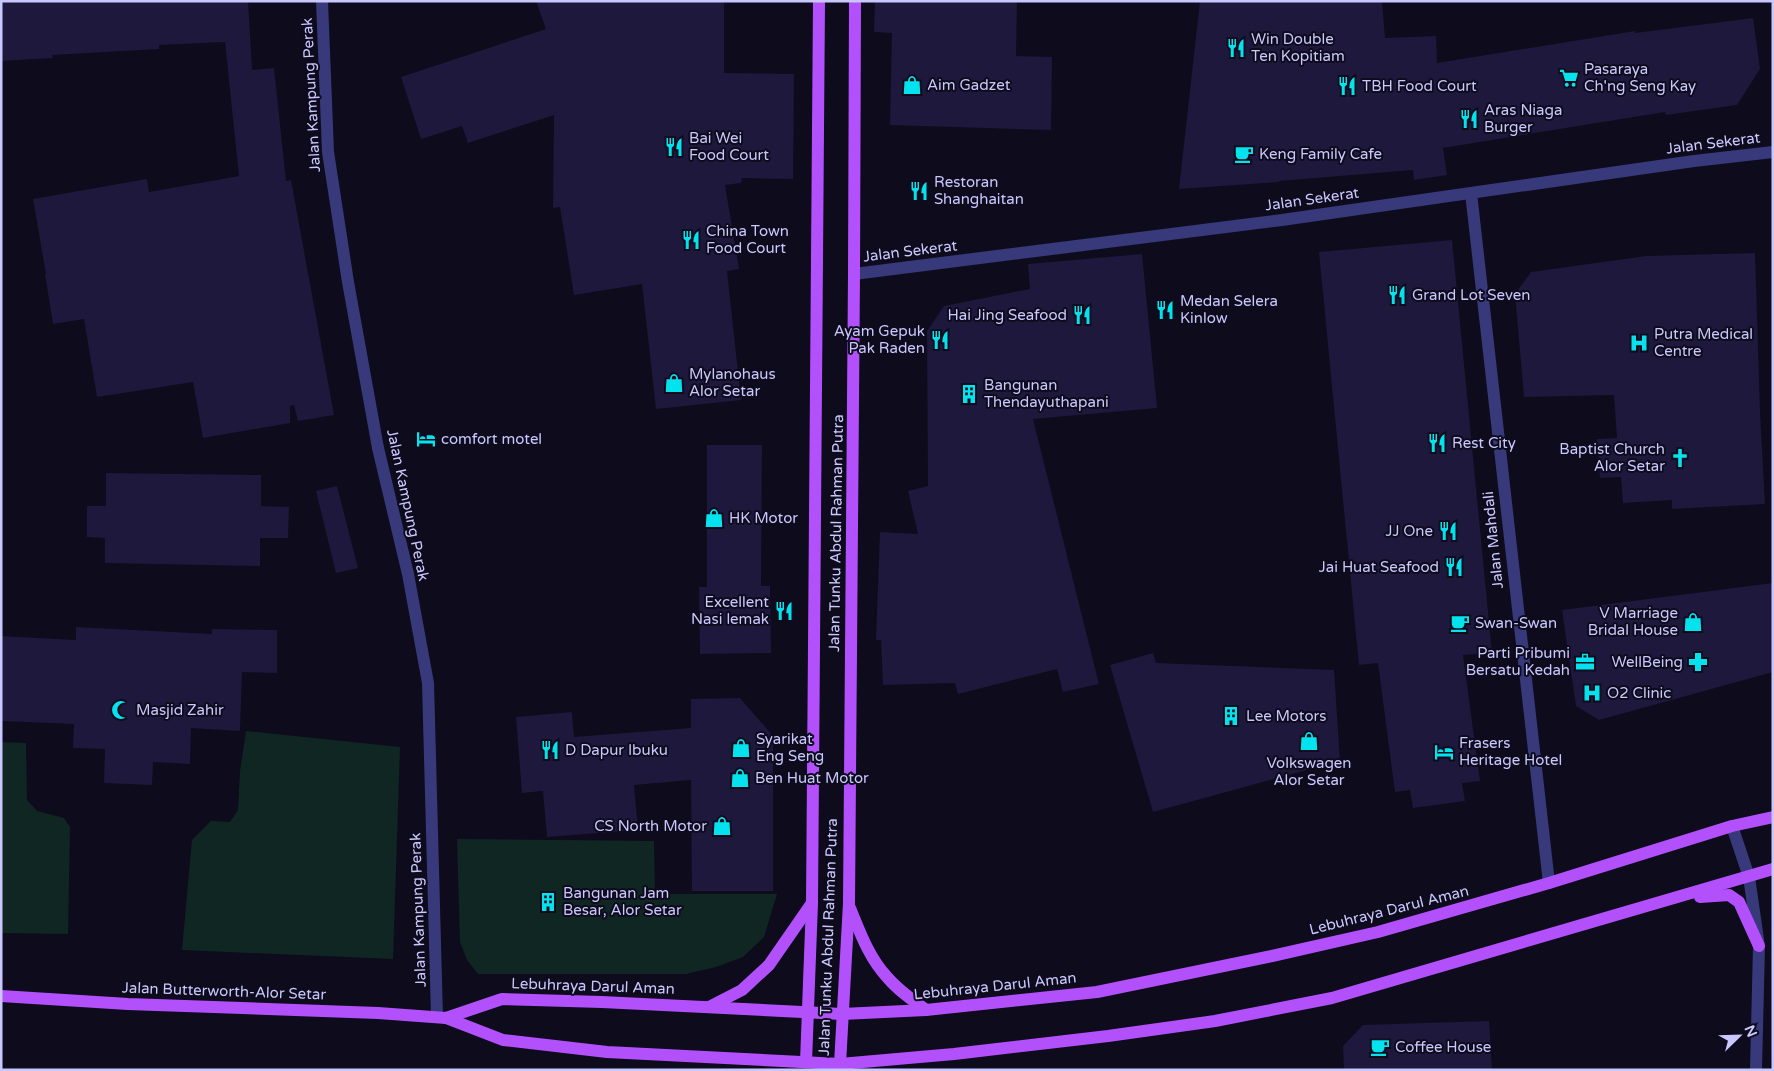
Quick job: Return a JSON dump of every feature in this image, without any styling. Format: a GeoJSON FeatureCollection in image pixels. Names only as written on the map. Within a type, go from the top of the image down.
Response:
{"type":"FeatureCollection","features":[{"type":"Feature","properties":{"kind":"main road","name":"Jalan Tunku Abdul Rahman Putra"},"geometry":{"type":"LineString","coordinates":[[806,1062],[812,903],[819,1]]}},
{"type":"Feature","properties":{"kind":"main road","name":"Jalan Tunku Abdul Rahman Putra"},"geometry":{"type":"LineString","coordinates":[[840,1064],[848,903],[855,1]]}},
{"type":"Feature","properties":{"kind":"main road","name":"Lebuhraya Darul Aman"},"geometry":{"type":"LineString","coordinates":[[441,1018],[502,999],[842,1014],[926,1010],[1097,992],[1378,932],[1549,883],[1732,826],[1773,818]]}},
{"type":"Feature","properties":{"kind":"main road"},"geometry":{"type":"LineString","coordinates":[[441,1018],[503,1040],[607,1052],[840,1064],[954,1054],[1108,1036],[1234,1017],[1332,998],[1773,869]]}},
{"type":"Feature","properties":{"kind":"main road"},"geometry":{"type":"LineString","coordinates":[[1635,909],[1709,895],[1729,895],[1739,902],[1759,946]]}},
{"type":"Feature","properties":{"kind":"main road"},"geometry":{"type":"LineString","coordinates":[[710,1007],[742,990],[769,965],[812,903]]}},
{"type":"Feature","properties":{"kind":"main road"},"geometry":{"type":"LineString","coordinates":[[848,903],[864,942],[886,976],[906,995],[926,1010]]}},
{"type":"Feature","properties":{"kind":"main road","name":"Jalan Butterworth-Alor Setar"},"geometry":{"type":"LineString","coordinates":[[1,996],[128,1004],[378,1013],[441,1018]]}},
{"type":"Feature","properties":{"kind":"street","name":"Jalan Kampung Perak"},"geometry":{"type":"LineString","coordinates":[[322,1],[328,152],[348,282],[378,448],[408,574],[428,683],[441,1018]]}},
{"type":"Feature","properties":{"kind":"street","name":"Jalan Sekerat"},"geometry":{"type":"LineString","coordinates":[[854,274],[1282,220],[1694,161],[1773,152]]}},
{"type":"Feature","properties":{"kind":"street","name":"Jalan Mahdali"},"geometry":{"type":"LineString","coordinates":[[1471,194],[1549,883]]}},
{"type":"Feature","properties":{"kind":"street"},"geometry":{"type":"LineString","coordinates":[[1732,826],[1748,877],[1759,946],[1756,1070]]}},
{"type":"Feature","properties":{"kind":"green space"},"geometry":{"type":"Polygon","coordinates":[[[246,731],[400,747],[393,959],[182,950],[192,840],[211,821],[230,822],[238,810],[240,771],[246,731]]]}},
{"type":"Feature","properties":{"kind":"green space"},"geometry":{"type":"Polygon","coordinates":[[[1,742],[26,743],[27,800],[37,811],[64,818],[70,827],[68,934],[1,933],[1,742]]]}},
{"type":"Feature","properties":{"kind":"green space"},"geometry":{"type":"Polygon","coordinates":[[[457,839],[654,841],[655,894],[777,894],[764,937],[743,957],[716,967],[686,974],[478,974],[467,960],[460,942],[457,839]]]}},
{"type":"Feature","properties":{"kind":"building"},"geometry":{"type":"Polygon","coordinates":[[[1,1],[248,1],[252,70],[274,68],[286,181],[291,180],[334,415],[298,421],[294,405],[290,406],[290,423],[203,438],[193,382],[97,397],[84,319],[53,324],[33,199],[147,179],[149,192],[239,176],[225,42],[159,45],[159,49],[52,55],[53,58],[1,61],[1,1]]]}},
{"type":"Feature","properties":{"kind":"building"},"geometry":{"type":"Polygon","coordinates":[[[536,1],[724,1],[724,73],[794,74],[793,179],[742,178],[741,183],[725,185],[739,269],[727,271],[741,400],[656,409],[642,284],[574,295],[560,207],[553,208],[554,115],[468,143],[462,126],[421,139],[401,77],[546,29],[536,1]]]}},
{"type":"Feature","properties":{"kind":"building"},"geometry":{"type":"Polygon","coordinates":[[[875,1],[1017,1],[1016,56],[1052,57],[1051,130],[890,125],[892,33],[874,32],[875,1]]]}},
{"type":"Feature","properties":{"kind":"building"},"geometry":{"type":"Polygon","coordinates":[[[1200,1],[1382,1],[1385,38],[1436,36],[1437,63],[1635,31],[1635,33],[1753,18],[1760,69],[1737,105],[1666,115],[1665,112],[1443,148],[1447,175],[1414,180],[1413,170],[1179,189],[1200,1]]]}},
{"type":"Feature","properties":{"kind":"building"},"geometry":{"type":"Polygon","coordinates":[[[1452,240],[1492,653],[1463,655],[1480,781],[1462,783],[1465,801],[1413,808],[1410,790],[1395,792],[1378,663],[1359,665],[1319,252],[1452,240]]]}},
{"type":"Feature","properties":{"kind":"building","name":"Putra Medical Centre"},"geometry":{"type":"Polygon","coordinates":[[[1755,253],[1765,504],[1672,509],[1672,500],[1623,503],[1621,477],[1600,478],[1597,439],[1617,438],[1614,395],[1524,397],[1515,294],[1531,272],[1646,256],[1755,253]]]}},
{"type":"Feature","properties":{"kind":"building"},"geometry":{"type":"Polygon","coordinates":[[[1142,254],[1157,408],[1033,419],[1099,684],[1063,692],[1057,669],[958,694],[955,683],[883,685],[881,640],[876,640],[880,532],[918,534],[908,491],[928,486],[927,331],[944,306],[1030,289],[1028,264],[1142,254]]]}},
{"type":"Feature","properties":{"kind":"building"},"geometry":{"type":"Polygon","coordinates":[[[707,445],[762,445],[761,586],[770,586],[771,653],[700,654],[699,587],[707,587],[707,445]]]}},
{"type":"Feature","properties":{"kind":"building"},"geometry":{"type":"Polygon","coordinates":[[[106,473],[261,475],[261,506],[289,507],[288,538],[260,538],[260,566],[105,563],[105,538],[87,537],[87,506],[106,506],[106,473]]]}},
{"type":"Feature","properties":{"kind":"building"},"geometry":{"type":"Polygon","coordinates":[[[337,486],[358,568],[336,573],[316,491],[337,486]]]}},
{"type":"Feature","properties":{"kind":"building"},"geometry":{"type":"Polygon","coordinates":[[[1773,583],[1773,672],[1599,720],[1576,706],[1562,610],[1773,583]]]}},
{"type":"Feature","properties":{"kind":"building","name":"Masjid Zahir"},"geometry":{"type":"Polygon","coordinates":[[[76,627],[212,634],[212,629],[277,630],[277,673],[242,672],[240,731],[191,728],[190,764],[153,762],[152,785],[104,783],[105,749],[73,748],[74,724],[1,721],[1,636],[76,640],[76,627]]]}},
{"type":"Feature","properties":{"kind":"building","name":"Lee Motors"},"geometry":{"type":"Polygon","coordinates":[[[1153,653],[1156,663],[1334,670],[1340,761],[1153,812],[1110,665],[1153,653]]]}},
{"type":"Feature","properties":{"kind":"building"},"geometry":{"type":"Polygon","coordinates":[[[740,698],[773,736],[773,891],[692,891],[691,780],[634,785],[638,830],[547,837],[543,791],[522,793],[516,717],[572,712],[574,737],[691,728],[691,699],[740,698]]]}},
{"type":"Feature","properties":{"kind":"building"},"geometry":{"type":"Polygon","coordinates":[[[1489,1021],[1492,1070],[1344,1070],[1343,1046],[1363,1025],[1489,1021]]]}},
{"type":"Feature","properties":{"kind":"place","name":"Win Double Ten Kopitiam"},"geometry":{"type":"Point","coordinates":[1236,48]}},
{"type":"Feature","properties":{"kind":"place","name":"Pasaraya Ch'ng Seng Kay"},"geometry":{"type":"Point","coordinates":[1569,78]}},
{"type":"Feature","properties":{"kind":"place","name":"Aim Gadzet"},"geometry":{"type":"Point","coordinates":[912,85]}},
{"type":"Feature","properties":{"kind":"place","name":"TBH Food Court"},"geometry":{"type":"Point","coordinates":[1347,86]}},
{"type":"Feature","properties":{"kind":"place","name":"Aras Niaga Burger"},"geometry":{"type":"Point","coordinates":[1469,119]}},
{"type":"Feature","properties":{"kind":"place","name":"Bai Wei Food Court"},"geometry":{"type":"Point","coordinates":[674,147]}},
{"type":"Feature","properties":{"kind":"place","name":"Keng Family Cafe"},"geometry":{"type":"Point","coordinates":[1244,154]}},
{"type":"Feature","properties":{"kind":"place","name":"Restoran Shanghaitan"},"geometry":{"type":"Point","coordinates":[919,191]}},
{"type":"Feature","properties":{"kind":"place","name":"China Town Food Court"},"geometry":{"type":"Point","coordinates":[691,240]}},
{"type":"Feature","properties":{"kind":"place","name":"Grand Lot Seven"},"geometry":{"type":"Point","coordinates":[1397,295]}},
{"type":"Feature","properties":{"kind":"place","name":"Medan Selera Kinlow"},"geometry":{"type":"Point","coordinates":[1165,310]}},
{"type":"Feature","properties":{"kind":"place","name":"Hai Jing Seafood"},"geometry":{"type":"Point","coordinates":[1082,315]}},
{"type":"Feature","properties":{"kind":"place","name":"Ayam Gepuk Pak Raden"},"geometry":{"type":"Point","coordinates":[940,340]}},
{"type":"Feature","properties":{"kind":"place","name":"Putra Medical Centre"},"geometry":{"type":"Point","coordinates":[1639,343]}},
{"type":"Feature","properties":{"kind":"place","name":"Mylanohaus Alor Setar"},"geometry":{"type":"Point","coordinates":[674,383]}},
{"type":"Feature","properties":{"kind":"place","name":"Bangunan Thendayuthapani"},"geometry":{"type":"Point","coordinates":[969,394]}},
{"type":"Feature","properties":{"kind":"place","name":"comfort motel"},"geometry":{"type":"Point","coordinates":[426,439]}},
{"type":"Feature","properties":{"kind":"place","name":"Rest City"},"geometry":{"type":"Point","coordinates":[1437,443]}},
{"type":"Feature","properties":{"kind":"place","name":"Baptist Church Alor Setar"},"geometry":{"type":"Point","coordinates":[1680,458]}},
{"type":"Feature","properties":{"kind":"place","name":"HK Motor"},"geometry":{"type":"Point","coordinates":[714,518]}},
{"type":"Feature","properties":{"kind":"place","name":"JJ One"},"geometry":{"type":"Point","coordinates":[1448,531]}},
{"type":"Feature","properties":{"kind":"place","name":"Jai Huat Seafood"},"geometry":{"type":"Point","coordinates":[1454,567]}},
{"type":"Feature","properties":{"kind":"place","name":"Excellent Nasi lemak"},"geometry":{"type":"Point","coordinates":[784,611]}},
{"type":"Feature","properties":{"kind":"place","name":"V Marriage Bridal House"},"geometry":{"type":"Point","coordinates":[1693,622]}},
{"type":"Feature","properties":{"kind":"place","name":"Swan-Swan"},"geometry":{"type":"Point","coordinates":[1460,623]}},
{"type":"Feature","properties":{"kind":"place","name":"Parti Pribumi Bersatu Kedah"},"geometry":{"type":"Point","coordinates":[1585,662]}},
{"type":"Feature","properties":{"kind":"place","name":"WellBeing"},"geometry":{"type":"Point","coordinates":[1698,662]}},
{"type":"Feature","properties":{"kind":"place","name":"O2 Clinic"},"geometry":{"type":"Point","coordinates":[1592,693]}},
{"type":"Feature","properties":{"kind":"place","name":"Masjid Zahir"},"geometry":{"type":"Point","coordinates":[121,710]}},
{"type":"Feature","properties":{"kind":"place","name":"Lee Motors"},"geometry":{"type":"Point","coordinates":[1231,716]}},
{"type":"Feature","properties":{"kind":"place","name":"Volkswagen Alor Setar"},"geometry":{"type":"Point","coordinates":[1309,741]}},
{"type":"Feature","properties":{"kind":"place","name":"Syarikat Eng Seng"},"geometry":{"type":"Point","coordinates":[741,748]}},
{"type":"Feature","properties":{"kind":"place","name":"D Dapur Ibuku"},"geometry":{"type":"Point","coordinates":[550,750]}},
{"type":"Feature","properties":{"kind":"place","name":"Frasers Heritage Hotel"},"geometry":{"type":"Point","coordinates":[1444,752]}},
{"type":"Feature","properties":{"kind":"place","name":"Ben Huat Motor"},"geometry":{"type":"Point","coordinates":[740,778]}},
{"type":"Feature","properties":{"kind":"place","name":"CS North Motor"},"geometry":{"type":"Point","coordinates":[722,826]}},
{"type":"Feature","properties":{"kind":"place","name":"Bangunan Jam Besar, Alor Setar"},"geometry":{"type":"Point","coordinates":[548,902]}},
{"type":"Feature","properties":{"kind":"place","name":"Coffee House"},"geometry":{"type":"Point","coordinates":[1380,1047]}}]}
